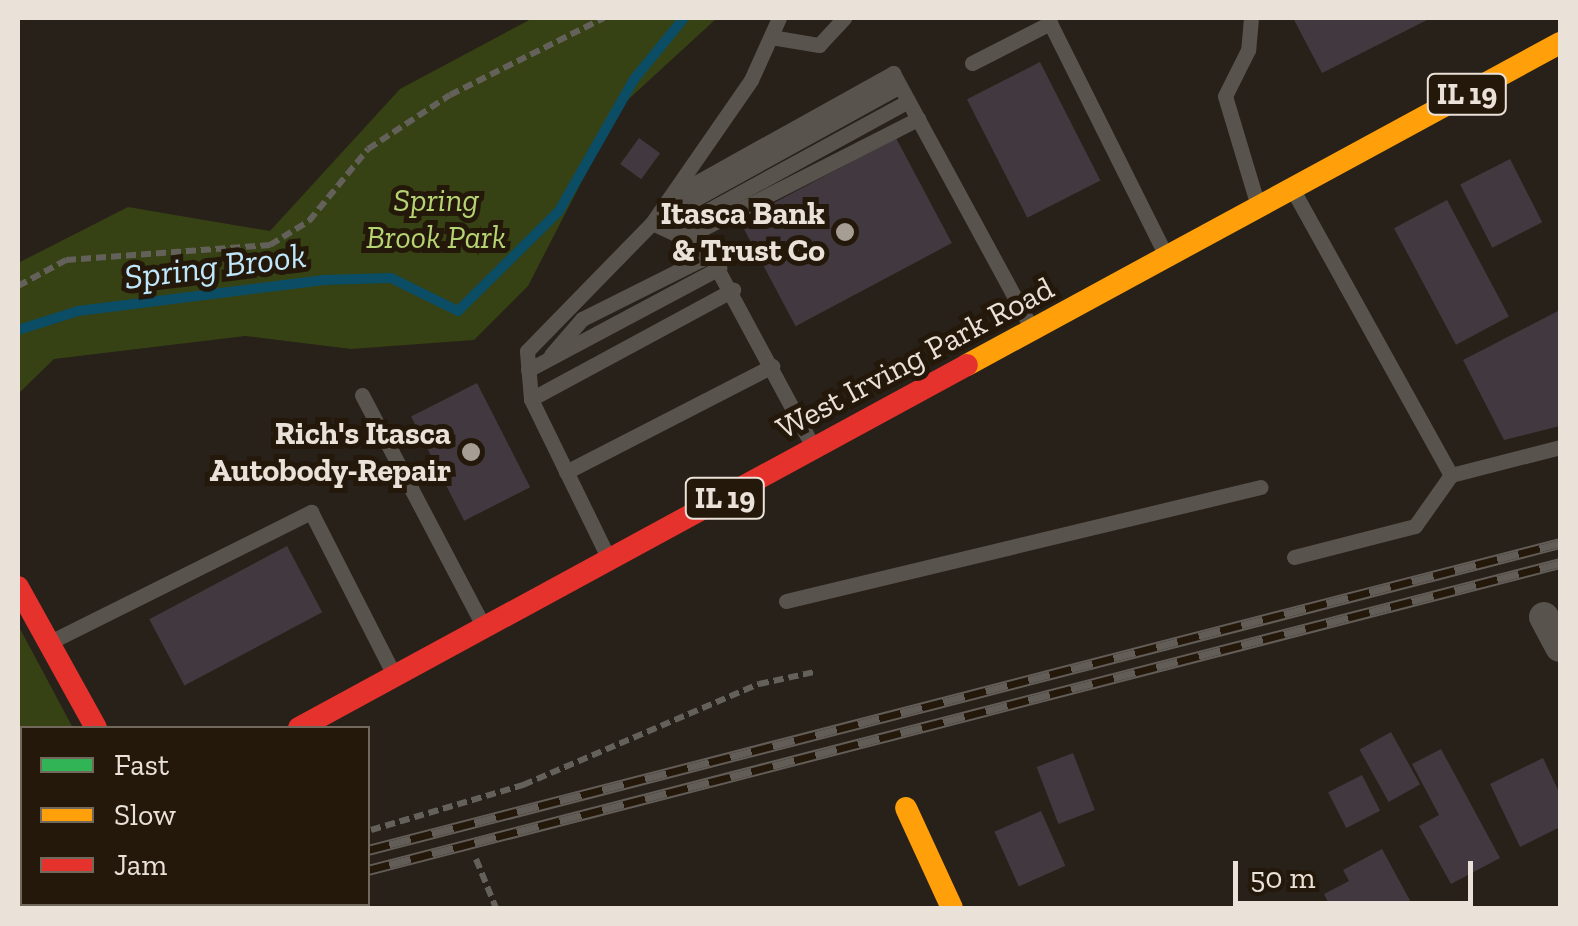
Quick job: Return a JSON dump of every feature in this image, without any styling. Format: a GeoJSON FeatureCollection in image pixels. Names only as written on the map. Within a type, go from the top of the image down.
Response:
{"type":"FeatureCollection","features":[{"type":"Feature","properties":{"kind":"main road","name":"West Irving Park Road"},"geometry":{"type":"LineString","coordinates":[[303,726],[1560,44]]}},
{"type":"Feature","properties":{"kind":"main road"},"geometry":{"type":"LineString","coordinates":[[18,587],[95,726]]}},
{"type":"Feature","properties":{"kind":"main road"},"geometry":{"type":"LineString","coordinates":[[906,808],[952,908]]}},
{"type":"Feature","properties":{"kind":"street"},"geometry":{"type":"LineString","coordinates":[[1544,617],[1560,647]]}},
{"type":"Feature","properties":{"kind":"lane"},"geometry":{"type":"LineString","coordinates":[[610,560],[530,399],[527,351],[652,223],[779,18]]}},
{"type":"Feature","properties":{"kind":"lane"},"geometry":{"type":"LineString","coordinates":[[770,36],[819,45],[844,18]]}},
{"type":"Feature","properties":{"kind":"lane"},"geometry":{"type":"LineString","coordinates":[[1250,18],[1248,50],[1225,96],[1259,207]]}},
{"type":"Feature","properties":{"kind":"lane"},"geometry":{"type":"LineString","coordinates":[[972,63],[1050,23],[1166,258]]}},
{"type":"Feature","properties":{"kind":"lane"},"geometry":{"type":"LineString","coordinates":[[670,197],[893,73],[1032,331]]}},
{"type":"Feature","properties":{"kind":"lane"},"geometry":{"type":"LineString","coordinates":[[652,223],[904,93]]}},
{"type":"Feature","properties":{"kind":"lane"},"geometry":{"type":"LineString","coordinates":[[677,234],[904,93]]}},
{"type":"Feature","properties":{"kind":"lane"},"geometry":{"type":"LineString","coordinates":[[677,234],[918,118]]}},
{"type":"Feature","properties":{"kind":"lane"},"geometry":{"type":"LineString","coordinates":[[1292,189],[1451,474]]}},
{"type":"Feature","properties":{"kind":"lane"},"geometry":{"type":"LineString","coordinates":[[652,223],[677,234],[715,262],[814,450]]}},
{"type":"Feature","properties":{"kind":"lane"},"geometry":{"type":"LineString","coordinates":[[528,370],[548,359],[582,320],[715,262]]}},
{"type":"Feature","properties":{"kind":"lane"},"geometry":{"type":"LineString","coordinates":[[530,399],[733,290]]}},
{"type":"Feature","properties":{"kind":"lane"},"geometry":{"type":"LineString","coordinates":[[566,472],[772,366]]}},
{"type":"Feature","properties":{"kind":"lane"},"geometry":{"type":"LineString","coordinates":[[362,395],[484,628]]}},
{"type":"Feature","properties":{"kind":"lane"},"geometry":{"type":"LineString","coordinates":[[1294,558],[1415,526],[1451,474],[1560,447]]}},
{"type":"Feature","properties":{"kind":"lane"},"geometry":{"type":"LineString","coordinates":[[786,601],[1260,488]]}},
{"type":"Feature","properties":{"kind":"lane"},"geometry":{"type":"LineString","coordinates":[[48,643],[311,512],[394,677]]}},
{"type":"Feature","properties":{"kind":"path"},"geometry":{"type":"LineString","coordinates":[[18,286],[66,260],[270,245],[309,221],[368,150],[450,95],[604,18]]}},
{"type":"Feature","properties":{"kind":"path"},"geometry":{"type":"LineString","coordinates":[[371,830],[523,785],[759,684],[814,672]]}},
{"type":"Feature","properties":{"kind":"path"},"geometry":{"type":"LineString","coordinates":[[476,859],[496,908]]}},
{"type":"Feature","properties":{"kind":"green space","name":"Spring Brook Park"},"geometry":{"type":"Polygon","coordinates":[[[533,18],[717,18],[620,107],[528,286],[474,340],[351,349],[245,336],[54,359],[18,394],[18,263],[128,207],[270,231],[400,89],[533,18]]]}},
{"type":"Feature","properties":{"kind":"green space"},"geometry":{"type":"Polygon","coordinates":[[[18,625],[72,726],[20,726],[18,812],[18,625]]]}},
{"type":"Feature","properties":{"kind":"building"},"geometry":{"type":"Polygon","coordinates":[[[1293,18],[1431,18],[1322,73],[1293,18]]]}},
{"type":"Feature","properties":{"kind":"building"},"geometry":{"type":"Polygon","coordinates":[[[1040,62],[1100,181],[1027,218],[967,99],[1040,62]]]}},
{"type":"Feature","properties":{"kind":"building"},"geometry":{"type":"Polygon","coordinates":[[[639,138],[660,153],[641,179],[620,164],[639,138]]]}},
{"type":"Feature","properties":{"kind":"building","name":"Itasca Bank & Trust Co"},"geometry":{"type":"Polygon","coordinates":[[[896,138],[952,243],[796,326],[740,221],[896,138]]]}},
{"type":"Feature","properties":{"kind":"building"},"geometry":{"type":"Polygon","coordinates":[[[1510,159],[1542,222],[1492,248],[1460,184],[1510,159]]]}},
{"type":"Feature","properties":{"kind":"building"},"geometry":{"type":"Polygon","coordinates":[[[1447,200],[1509,317],[1456,345],[1394,228],[1447,200]]]}},
{"type":"Feature","properties":{"kind":"building"},"geometry":{"type":"Polygon","coordinates":[[[1560,310],[1560,426],[1504,440],[1463,360],[1560,310]]]}},
{"type":"Feature","properties":{"kind":"building","name":"Rich's Itasca Autobody-Repair"},"geometry":{"type":"Polygon","coordinates":[[[477,383],[530,487],[464,521],[411,417],[477,383]]]}},
{"type":"Feature","properties":{"kind":"building"},"geometry":{"type":"Polygon","coordinates":[[[287,546],[322,612],[184,685],[149,619],[287,546]]]}},
{"type":"Feature","properties":{"kind":"building"},"geometry":{"type":"Polygon","coordinates":[[[1391,732],[1420,784],[1389,802],[1360,749],[1391,732]]]}},
{"type":"Feature","properties":{"kind":"building"},"geometry":{"type":"Polygon","coordinates":[[[1441,749],[1500,858],[1451,884],[1419,826],[1439,815],[1412,764],[1441,749]]]}},
{"type":"Feature","properties":{"kind":"building"},"geometry":{"type":"Polygon","coordinates":[[[1073,753],[1095,810],[1058,824],[1037,767],[1073,753]]]}},
{"type":"Feature","properties":{"kind":"building"},"geometry":{"type":"Polygon","coordinates":[[[1543,758],[1560,794],[1560,827],[1520,847],[1490,784],[1543,758]]]}},
{"type":"Feature","properties":{"kind":"building"},"geometry":{"type":"Polygon","coordinates":[[[1362,775],[1380,811],[1346,828],[1328,792],[1362,775]]]}},
{"type":"Feature","properties":{"kind":"building"},"geometry":{"type":"Polygon","coordinates":[[[1041,811],[1065,866],[1019,887],[994,832],[1041,811]]]}},
{"type":"Feature","properties":{"kind":"building"},"geometry":{"type":"Polygon","coordinates":[[[1382,849],[1414,908],[1331,908],[1324,894],[1349,881],[1343,870],[1382,849]]]}},
{"type":"Feature","properties":{"kind":"waterway","name":"Spring Brook"},"geometry":{"type":"LineString","coordinates":[[18,330],[78,311],[322,280],[391,278],[458,311],[559,211],[635,78],[684,18]]}},
{"type":"Feature","properties":{"kind":"railway"},"geometry":{"type":"LineString","coordinates":[[370,849],[1560,543]]}},
{"type":"Feature","properties":{"kind":"railway"},"geometry":{"type":"LineString","coordinates":[[370,869],[1560,563]]}},
{"type":"Feature","properties":{"kind":"railway"},"geometry":{"type":"LineString","coordinates":[[139,908],[149,906]]}},
{"type":"Feature","properties":{"kind":"railway"},"geometry":{"type":"LineString","coordinates":[[217,908],[227,906]]}},
{"type":"Feature","properties":{"kind":"traffic: slow"},"geometry":{"type":"LineString","coordinates":[[967,365],[1560,43]]}},
{"type":"Feature","properties":{"kind":"traffic: slow"},"geometry":{"type":"LineString","coordinates":[[906,808],[952,908]]}},
{"type":"Feature","properties":{"kind":"traffic: jam"},"geometry":{"type":"LineString","coordinates":[[303,726],[967,365]]}},
{"type":"Feature","properties":{"kind":"traffic: jam"},"geometry":{"type":"LineString","coordinates":[[18,587],[95,726]]}},
{"type":"Feature","properties":{"kind":"place","name":"Itasca Bank & Trust Co"},"geometry":{"type":"Point","coordinates":[845,232]}},
{"type":"Feature","properties":{"kind":"place","name":"Rich's Itasca Autobody-Repair"},"geometry":{"type":"Point","coordinates":[471,452]}}]}
